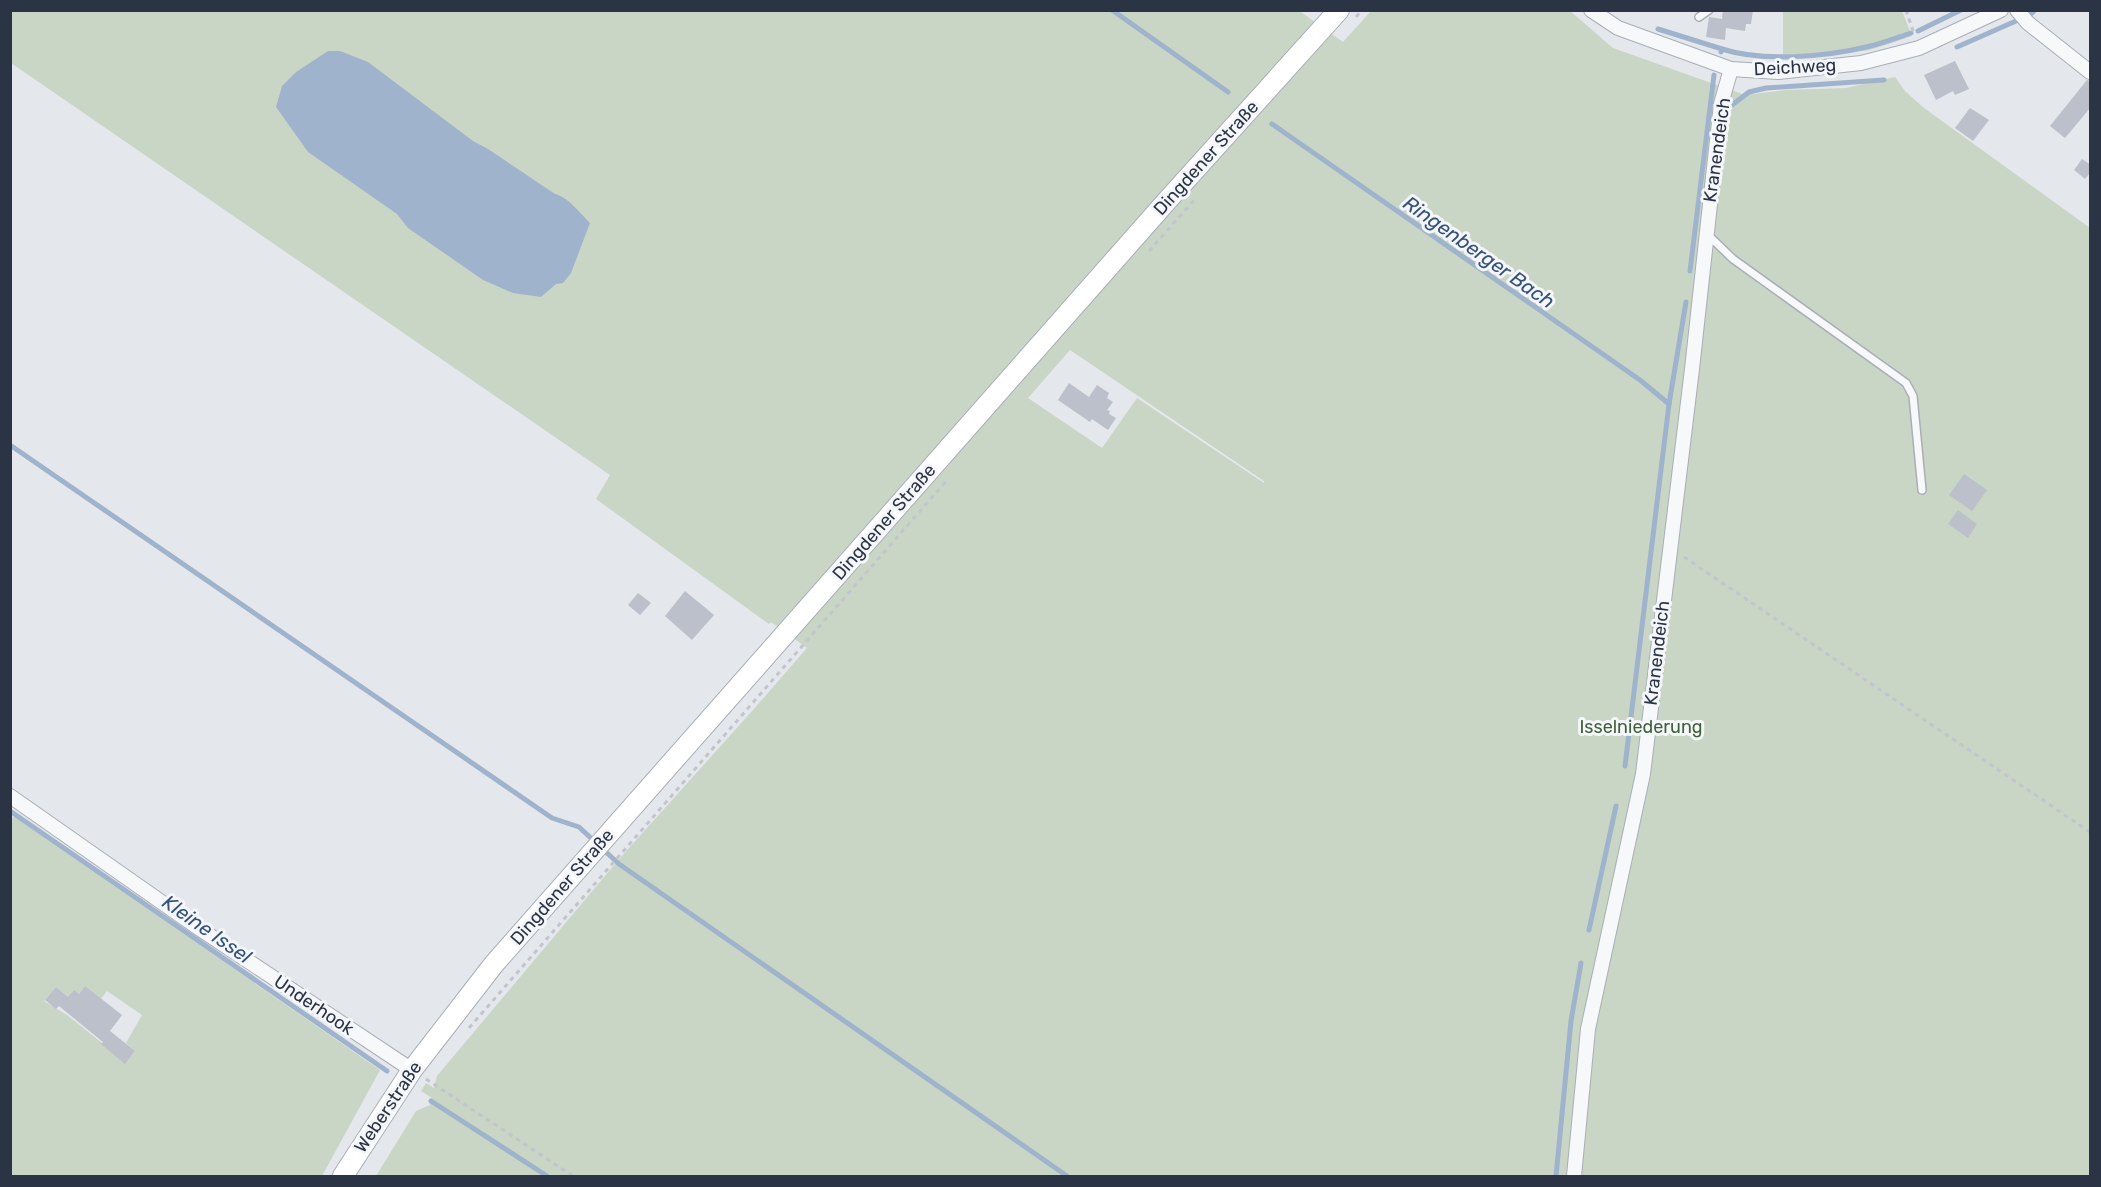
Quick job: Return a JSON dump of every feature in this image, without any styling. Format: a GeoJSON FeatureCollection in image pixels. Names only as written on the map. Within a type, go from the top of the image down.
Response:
{"type":"FeatureCollection","features":[{"type":"Feature","properties":{"kind":"main road","name":"Dingdener Straße"},"geometry":{"type":"LineString","coordinates":[[434,1039],[494,964],[1142,229],[1347,15]]}},
{"type":"Feature","properties":{"kind":"main road","name":"Weberstraße"},"geometry":{"type":"LineString","coordinates":[[343,1176],[418,1074],[434,1039]]}},
{"type":"Feature","properties":{"kind":"street","name":"Deichweg"},"geometry":{"type":"LineString","coordinates":[[1591,10],[1618,28],[1731,69],[1778,72],[1861,63],[1919,48],[2001,10]]}},
{"type":"Feature","properties":{"kind":"street"},"geometry":{"type":"LineString","coordinates":[[2017,10],[2028,23],[2091,72]]}},
{"type":"Feature","properties":{"kind":"street","name":"Kranendeich"},"geometry":{"type":"LineString","coordinates":[[1574,1176],[1588,1029],[1643,774],[1692,369],[1721,104],[1731,69]]}},
{"type":"Feature","properties":{"kind":"street","name":"Underhook"},"geometry":{"type":"LineString","coordinates":[[10,796],[197,927],[418,1074]]}},
{"type":"Feature","properties":{"kind":"lane"},"geometry":{"type":"LineString","coordinates":[[1699,17],[1709,10]]}},
{"type":"Feature","properties":{"kind":"lane"},"geometry":{"type":"LineString","coordinates":[[1706,232],[1720,249],[1733,259],[1906,384],[1913,396],[1922,490]]}},
{"type":"Feature","properties":{"kind":"path"},"geometry":{"type":"LineString","coordinates":[[1347,15],[1362,10]]}},
{"type":"Feature","properties":{"kind":"path"},"geometry":{"type":"LineString","coordinates":[[1906,10],[1919,48]]}},
{"type":"Feature","properties":{"kind":"path"},"geometry":{"type":"LineString","coordinates":[[1149,251],[1203,190]]}},
{"type":"Feature","properties":{"kind":"path"},"geometry":{"type":"LineString","coordinates":[[464,1034],[948,479]]}},
{"type":"Feature","properties":{"kind":"path"},"geometry":{"type":"LineString","coordinates":[[1670,548],[2091,832]]}},
{"type":"Feature","properties":{"kind":"path"},"geometry":{"type":"LineString","coordinates":[[418,1074],[573,1176]]}},
{"type":"Feature","properties":{"kind":"green space","name":"Isselniederung"},"geometry":{"type":"Polygon","coordinates":[[[11,10],[1298,10],[1343,42],[1371,11],[1569,10],[1613,48],[1745,95],[1785,90],[1846,88],[1895,77],[1905,91],[1924,108],[2090,228],[2090,1176],[376,1176],[416,1111],[430,1105],[432,1098],[421,1091],[426,1083],[434,1088],[437,1076],[620,858],[807,648],[771,622],[769,624],[596,499],[610,475],[11,63],[11,10]],[[1070,350],[1028,398],[1102,448],[1137,398],[1264,483],[1070,350]]]}},
{"type":"Feature","properties":{"kind":"green space"},"geometry":{"type":"Polygon","coordinates":[[[1783,11],[1902,11],[1912,36],[1870,50],[1783,60],[1783,11]]]}},
{"type":"Feature","properties":{"kind":"green space"},"geometry":{"type":"Polygon","coordinates":[[[15,817],[380,1070],[322,1176],[11,1176],[10,818],[15,817]],[[85,986],[79,994],[74,990],[68,997],[56,987],[44,1001],[67,1015],[126,1062],[135,1051],[126,1043],[142,1015],[107,991],[101,999],[85,986]]]}},
{"type":"Feature","properties":{"kind":"water"},"geometry":{"type":"Polygon","coordinates":[[[328,51],[340,51],[368,62],[473,141],[555,194],[565,198],[574,206],[590,223],[571,273],[563,283],[556,284],[541,297],[513,293],[483,280],[408,228],[397,214],[308,152],[276,107],[282,86],[296,72],[328,51]]]}},
{"type":"Feature","properties":{"kind":"building"},"geometry":{"type":"Polygon","coordinates":[[[1723,10],[1753,10],[1751,24],[1746,24],[1745,31],[1726,28],[1725,40],[1706,37],[1709,17],[1722,19],[1723,10]]]}},
{"type":"Feature","properties":{"kind":"building"},"geometry":{"type":"Polygon","coordinates":[[[1955,61],[1969,89],[1955,95],[1953,91],[1936,100],[1924,75],[1955,61]]]}},
{"type":"Feature","properties":{"kind":"building"},"geometry":{"type":"Polygon","coordinates":[[[2087,80],[2091,81],[2091,107],[2065,138],[2050,126],[2087,80]]]}},
{"type":"Feature","properties":{"kind":"building"},"geometry":{"type":"Polygon","coordinates":[[[1970,108],[1989,120],[1973,141],[1955,128],[1970,108]]]}},
{"type":"Feature","properties":{"kind":"building"},"geometry":{"type":"Polygon","coordinates":[[[2082,159],[2091,165],[2091,172],[2085,179],[2074,170],[2082,159]]]}},
{"type":"Feature","properties":{"kind":"building"},"geometry":{"type":"Polygon","coordinates":[[[1069,383],[1089,397],[1097,385],[1109,393],[1107,398],[1113,402],[1107,410],[1116,418],[1108,430],[1092,419],[1090,422],[1058,400],[1069,383]]]}},
{"type":"Feature","properties":{"kind":"building"},"geometry":{"type":"Polygon","coordinates":[[[1964,474],[1987,490],[1972,511],[1949,495],[1964,474]]]}},
{"type":"Feature","properties":{"kind":"building"},"geometry":{"type":"Polygon","coordinates":[[[1958,510],[1977,524],[1968,538],[1948,524],[1958,510]]]}},
{"type":"Feature","properties":{"kind":"building"},"geometry":{"type":"Polygon","coordinates":[[[685,591],[714,615],[692,640],[665,616],[685,591]]]}},
{"type":"Feature","properties":{"kind":"building"},"geometry":{"type":"Polygon","coordinates":[[[638,593],[651,603],[640,615],[628,605],[638,593]]]}},
{"type":"Feature","properties":{"kind":"building"},"geometry":{"type":"Polygon","coordinates":[[[85,986],[122,1015],[110,1031],[135,1051],[125,1064],[101,1044],[103,1042],[59,1006],[56,1009],[45,1000],[56,987],[68,997],[74,990],[79,994],[85,986]]]}},
{"type":"Feature","properties":{"kind":"waterway","name":"Ringenberger Bach"},"geometry":{"type":"LineString","coordinates":[[1112,10],[1228,92]]}},
{"type":"Feature","properties":{"kind":"waterway"},"geometry":{"type":"LineString","coordinates":[[1918,31],[1961,10]]}},
{"type":"Feature","properties":{"kind":"waterway"},"geometry":{"type":"LineString","coordinates":[[2032,13],[2035,10]]}},
{"type":"Feature","properties":{"kind":"waterway"},"geometry":{"type":"LineString","coordinates":[[1957,47],[2016,21]]}},
{"type":"Feature","properties":{"kind":"waterway"},"geometry":{"type":"LineString","coordinates":[[1658,29],[1722,49]]}},
{"type":"Feature","properties":{"kind":"waterway"},"geometry":{"type":"LineString","coordinates":[[1721,52],[1722,49],[1756,56],[1794,57],[1872,46],[1911,33]]}},
{"type":"Feature","properties":{"kind":"waterway"},"geometry":{"type":"LineString","coordinates":[[1690,271],[1714,75]]}},
{"type":"Feature","properties":{"kind":"waterway"},"geometry":{"type":"LineString","coordinates":[[1732,105],[1749,92],[1766,88],[1884,80]]}},
{"type":"Feature","properties":{"kind":"waterway","name":"Ringenberger Bach"},"geometry":{"type":"LineString","coordinates":[[1272,124],[1640,380],[1669,404]]}},
{"type":"Feature","properties":{"kind":"waterway","name":"Ringenberger Bach"},"geometry":{"type":"LineString","coordinates":[[1625,766],[1669,404],[1686,302]]}},
{"type":"Feature","properties":{"kind":"waterway"},"geometry":{"type":"LineString","coordinates":[[10,445],[552,818],[579,827],[619,864],[1067,1176]]}},
{"type":"Feature","properties":{"kind":"waterway"},"geometry":{"type":"LineString","coordinates":[[1589,930],[1616,806]]}},
{"type":"Feature","properties":{"kind":"waterway","name":"Kleine Issel"},"geometry":{"type":"LineString","coordinates":[[10,811],[387,1071]]}},
{"type":"Feature","properties":{"kind":"waterway"},"geometry":{"type":"LineString","coordinates":[[1556,1176],[1571,1021],[1581,963]]}},
{"type":"Feature","properties":{"kind":"waterway","name":"Kleine Issel"},"geometry":{"type":"LineString","coordinates":[[431,1101],[547,1176]]}}]}
